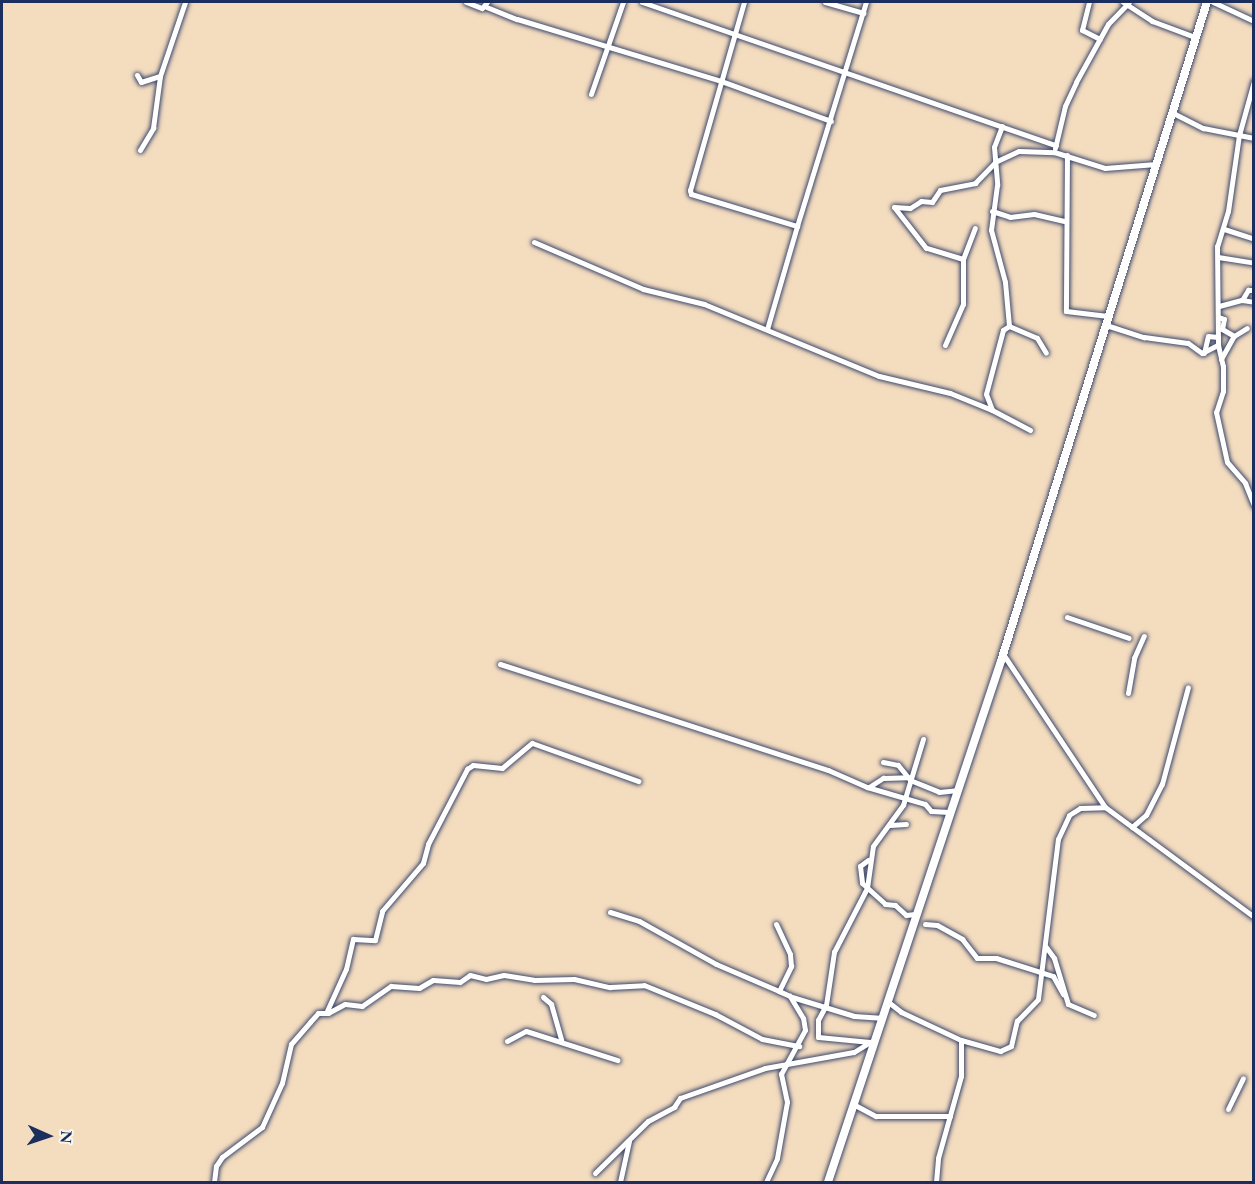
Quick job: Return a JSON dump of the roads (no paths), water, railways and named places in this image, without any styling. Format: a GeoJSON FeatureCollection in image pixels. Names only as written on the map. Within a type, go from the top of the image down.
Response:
{"type":"FeatureCollection","features":[{"type":"Feature","properties":{"kind":"highway"},"geometry":{"type":"LineString","coordinates":[[828,1182],[872,1039],[1003,653],[1207,2]]}},
{"type":"Feature","properties":{"kind":"street"},"geometry":{"type":"LineString","coordinates":[[140,150],[153,128],[160,76],[185,2]]}},
{"type":"Feature","properties":{"kind":"street"},"geometry":{"type":"LineString","coordinates":[[466,2],[482,8],[486,4],[517,19],[721,81],[831,121]]}},
{"type":"Feature","properties":{"kind":"street"},"geometry":{"type":"LineString","coordinates":[[591,94],[605,44],[623,2]]}},
{"type":"Feature","properties":{"kind":"street"},"geometry":{"type":"LineString","coordinates":[[642,2],[1002,126],[1067,155],[1105,168],[1156,164]]}},
{"type":"Feature","properties":{"kind":"street"},"geometry":{"type":"LineString","coordinates":[[744,2],[733,33],[691,194],[797,226]]}},
{"type":"Feature","properties":{"kind":"street"},"geometry":{"type":"LineString","coordinates":[[825,2],[863,13]]}},
{"type":"Feature","properties":{"kind":"street"},"geometry":{"type":"LineString","coordinates":[[767,329],[866,2]]}},
{"type":"Feature","properties":{"kind":"street"},"geometry":{"type":"LineString","coordinates":[[1089,2],[1082,30],[1100,39]]}},
{"type":"Feature","properties":{"kind":"street"},"geometry":{"type":"LineString","coordinates":[[1213,2],[1254,21]]}},
{"type":"Feature","properties":{"kind":"street"},"geometry":{"type":"LineString","coordinates":[[1055,148],[1065,106],[1108,24],[1126,3],[1152,21],[1195,37]]}},
{"type":"Feature","properties":{"kind":"street"},"geometry":{"type":"LineString","coordinates":[[137,75],[141,82],[160,76]]}},
{"type":"Feature","properties":{"kind":"street"},"geometry":{"type":"LineString","coordinates":[[1254,81],[1239,135],[1224,229],[1217,246],[1218,345],[1222,391],[1216,412],[1227,462],[1245,483],[1254,505]]}},
{"type":"Feature","properties":{"kind":"street"},"geometry":{"type":"LineString","coordinates":[[1171,112],[1203,128],[1254,138]]}},
{"type":"Feature","properties":{"kind":"street"},"geometry":{"type":"LineString","coordinates":[[1002,126],[994,147],[997,186],[991,230],[1005,282],[1009,326]]}},
{"type":"Feature","properties":{"kind":"street"},"geometry":{"type":"LineString","coordinates":[[963,258],[926,248],[894,207],[910,208],[921,201],[932,202],[939,190],[975,183],[995,162],[1020,151],[1055,148]]}},
{"type":"Feature","properties":{"kind":"street"},"geometry":{"type":"LineString","coordinates":[[1067,155],[1066,311],[1108,316]]}},
{"type":"Feature","properties":{"kind":"street"},"geometry":{"type":"LineString","coordinates":[[992,211],[1010,217],[1034,214],[1065,221]]}},
{"type":"Feature","properties":{"kind":"street"},"geometry":{"type":"LineString","coordinates":[[945,345],[963,304],[963,258],[975,228]]}},
{"type":"Feature","properties":{"kind":"street"},"geometry":{"type":"LineString","coordinates":[[1224,229],[1254,238]]}},
{"type":"Feature","properties":{"kind":"street"},"geometry":{"type":"LineString","coordinates":[[534,242],[643,289],[704,304],[879,376],[950,393],[992,410],[1030,430]]}},
{"type":"Feature","properties":{"kind":"street"},"geometry":{"type":"LineString","coordinates":[[1218,257],[1253,265]]}},
{"type":"Feature","properties":{"kind":"street"},"geometry":{"type":"LineString","coordinates":[[1242,300],[1248,290],[1254,290]]}},
{"type":"Feature","properties":{"kind":"street"},"geometry":{"type":"LineString","coordinates":[[1219,306],[1242,300],[1254,302]]}},
{"type":"Feature","properties":{"kind":"street"},"geometry":{"type":"LineString","coordinates":[[1218,317],[1224,319],[1222,329],[1234,336]]}},
{"type":"Feature","properties":{"kind":"street"},"geometry":{"type":"LineString","coordinates":[[1106,325],[1144,337],[1188,343],[1204,353]]}},
{"type":"Feature","properties":{"kind":"street"},"geometry":{"type":"LineString","coordinates":[[1009,326],[1037,338],[1046,353]]}},
{"type":"Feature","properties":{"kind":"street"},"geometry":{"type":"LineString","coordinates":[[992,410],[986,394],[1003,330],[1009,326]]}},
{"type":"Feature","properties":{"kind":"street"},"geometry":{"type":"LineString","coordinates":[[1221,359],[1234,336],[1247,328]]}},
{"type":"Feature","properties":{"kind":"street"},"geometry":{"type":"LineString","coordinates":[[1204,353],[1208,336],[1218,337]]}},
{"type":"Feature","properties":{"kind":"street"},"geometry":{"type":"LineString","coordinates":[[1204,353],[1218,345]]}},
{"type":"Feature","properties":{"kind":"street"},"geometry":{"type":"LineString","coordinates":[[1067,617],[1129,638]]}},
{"type":"Feature","properties":{"kind":"street"},"geometry":{"type":"LineString","coordinates":[[1128,693],[1134,658],[1144,636]]}},
{"type":"Feature","properties":{"kind":"street"},"geometry":{"type":"LineString","coordinates":[[1003,653],[1105,807],[1254,917]]}},
{"type":"Feature","properties":{"kind":"street"},"geometry":{"type":"LineString","coordinates":[[500,664],[828,770],[903,799],[925,804],[931,811],[949,812]]}},
{"type":"Feature","properties":{"kind":"street"},"geometry":{"type":"LineString","coordinates":[[1132,827],[1146,815],[1161,784],[1188,687]]}},
{"type":"Feature","properties":{"kind":"street"},"geometry":{"type":"LineString","coordinates":[[872,1039],[818,1037],[818,1020],[826,1005],[832,959],[867,888],[868,860],[873,846],[903,805],[907,776],[923,739]]}},
{"type":"Feature","properties":{"kind":"street"},"geometry":{"type":"LineString","coordinates":[[325,1014],[346,969],[353,939],[375,940],[382,911],[423,863],[428,844],[467,769],[473,765],[502,768],[532,744],[638,781]]}},
{"type":"Feature","properties":{"kind":"street"},"geometry":{"type":"LineString","coordinates":[[883,762],[898,765],[907,776],[939,792],[957,790]]}},
{"type":"Feature","properties":{"kind":"street"},"geometry":{"type":"LineString","coordinates":[[869,787],[883,778],[907,776]]}},
{"type":"Feature","properties":{"kind":"street"},"geometry":{"type":"LineString","coordinates":[[885,1000],[901,1012],[951,1032],[961,1040],[1000,1051],[1011,1046],[1017,1021],[1038,999],[1058,839],[1069,814],[1080,808],[1105,807]]}},
{"type":"Feature","properties":{"kind":"street"},"geometry":{"type":"LineString","coordinates":[[890,825],[906,824]]}},
{"type":"Feature","properties":{"kind":"street"},"geometry":{"type":"LineString","coordinates":[[867,888],[885,904],[895,905],[906,915],[915,914]]}},
{"type":"Feature","properties":{"kind":"street"},"geometry":{"type":"LineString","coordinates":[[610,912],[639,921],[716,964],[815,1006],[826,1005],[840,1013],[880,1018]]}},
{"type":"Feature","properties":{"kind":"street"},"geometry":{"type":"LineString","coordinates":[[776,924],[790,954],[791,966],[779,991]]}},
{"type":"Feature","properties":{"kind":"street"},"geometry":{"type":"LineString","coordinates":[[925,924],[937,925],[962,939],[977,958],[996,958],[1042,970],[1058,980],[1068,1004],[1094,1015]]}},
{"type":"Feature","properties":{"kind":"street"},"geometry":{"type":"LineString","coordinates":[[1045,945],[1054,958],[1063,994]]}},
{"type":"Feature","properties":{"kind":"street"},"geometry":{"type":"LineString","coordinates":[[214,1182],[216,1166],[222,1157],[262,1127],[282,1083],[291,1044],[318,1013],[325,1014],[345,1004],[362,1006],[391,986],[419,988],[434,980],[460,981],[470,975],[486,979],[504,975],[534,980],[574,979],[595,985],[644,986],[715,1014],[762,1039],[800,1046]]}},
{"type":"Feature","properties":{"kind":"street"},"geometry":{"type":"LineString","coordinates":[[766,1182],[777,1158],[787,1102],[781,1074],[800,1046],[805,1030],[803,1018],[790,996]]}},
{"type":"Feature","properties":{"kind":"street"},"geometry":{"type":"LineString","coordinates":[[543,997],[551,1004],[561,1040]]}},
{"type":"Feature","properties":{"kind":"street"},"geometry":{"type":"LineString","coordinates":[[507,1041],[524,1031],[561,1040],[616,1060]]}},
{"type":"Feature","properties":{"kind":"street"},"geometry":{"type":"LineString","coordinates":[[595,1173],[648,1121],[674,1107],[680,1098],[765,1068],[854,1052],[872,1039]]}},
{"type":"Feature","properties":{"kind":"street"},"geometry":{"type":"LineString","coordinates":[[936,1182],[938,1158],[964,1055],[961,1040]]}},
{"type":"Feature","properties":{"kind":"street"},"geometry":{"type":"LineString","coordinates":[[1228,1109],[1244,1078]]}},
{"type":"Feature","properties":{"kind":"street"},"geometry":{"type":"LineString","coordinates":[[853,1104],[876,1116],[950,1116]]}},
{"type":"Feature","properties":{"kind":"street"},"geometry":{"type":"LineString","coordinates":[[620,1182],[629,1141]]}}]}
